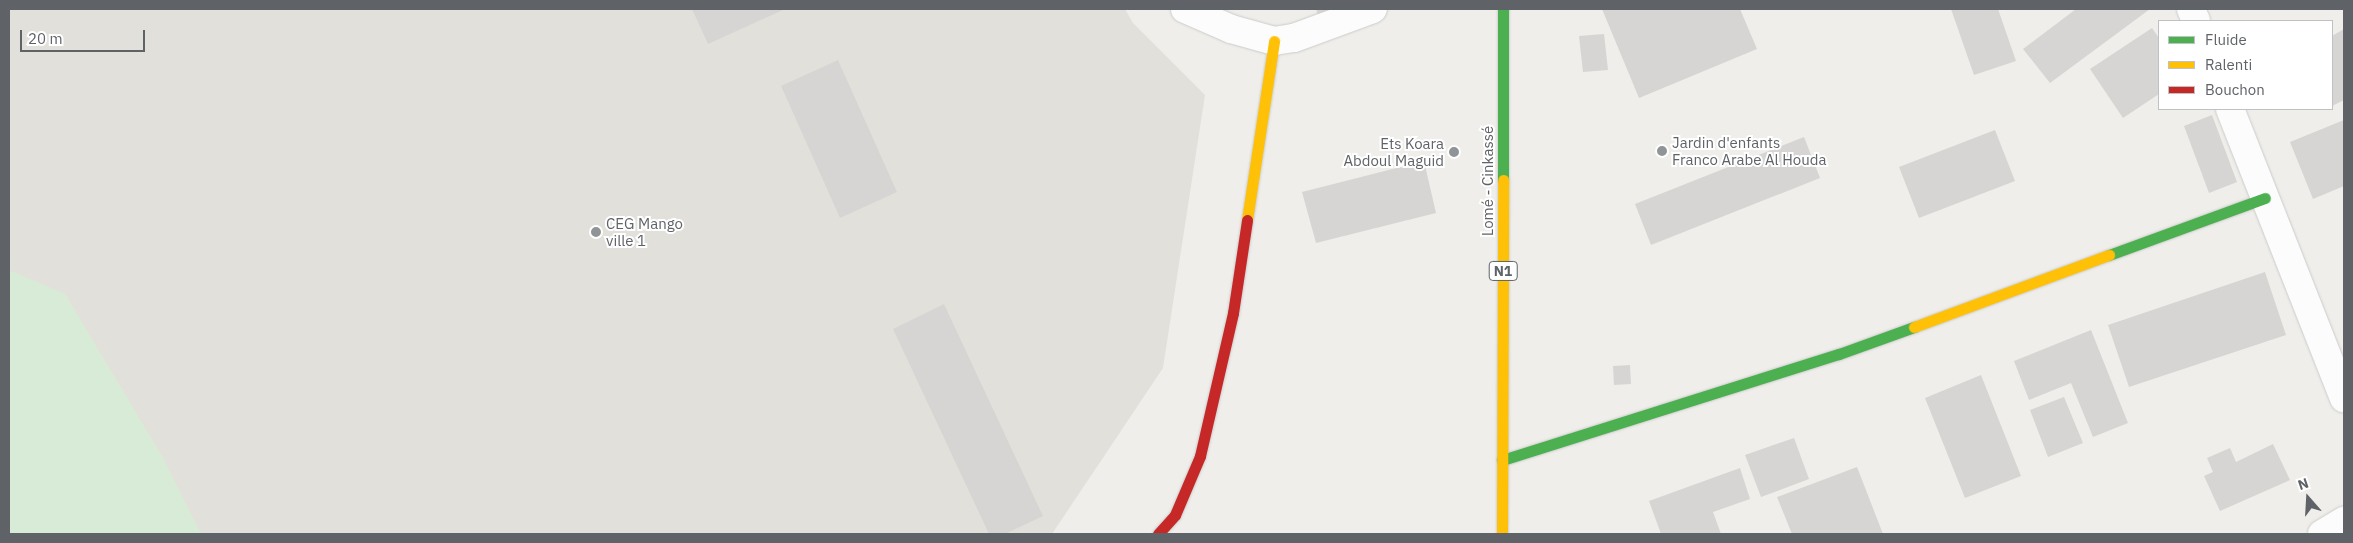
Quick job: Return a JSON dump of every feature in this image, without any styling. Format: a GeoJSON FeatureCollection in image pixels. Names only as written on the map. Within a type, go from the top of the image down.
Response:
{"type":"FeatureCollection","features":[{"type":"Feature","properties":{"kind":"main road","name":"Lomé - Cinkassé"},"geometry":{"type":"LineString","coordinates":[[1502,534],[1503,9]]}},
{"type":"Feature","properties":{"kind":"main road"},"geometry":{"type":"LineString","coordinates":[[1158,534],[1175,515],[1202,447],[1233,313],[1274,41]]}},
{"type":"Feature","properties":{"kind":"main road"},"geometry":{"type":"LineString","coordinates":[[1502,460],[1839,354],[2265,198]]}},
{"type":"Feature","properties":{"kind":"street"},"geometry":{"type":"LineString","coordinates":[[1185,9],[1231,29],[1274,41],[1294,38],[1373,9]]}},
{"type":"Feature","properties":{"kind":"street"},"geometry":{"type":"LineString","coordinates":[[2230,110],[2344,398]]}},
{"type":"Feature","properties":{"kind":"street"},"geometry":{"type":"LineString","coordinates":[[2322,534],[2344,521]]}},
{"type":"Feature","properties":{"kind":"shaded area","name":"CEG Mango ville 1"},"geometry":{"type":"Polygon","coordinates":[[[9,9],[1125,9],[1133,23],[1205,95],[1163,368],[1052,534],[9,534],[9,9]]]}},
{"type":"Feature","properties":{"kind":"green space"},"geometry":{"type":"Polygon","coordinates":[[[9,270],[65,294],[162,456],[201,534],[9,534],[9,270]]]}},
{"type":"Feature","properties":{"kind":"building"},"geometry":{"type":"Polygon","coordinates":[[[692,9],[785,9],[708,44],[692,9]]]}},
{"type":"Feature","properties":{"kind":"building"},"geometry":{"type":"Polygon","coordinates":[[[1316,9],[1343,9],[1319,18],[1316,9]]]}},
{"type":"Feature","properties":{"kind":"building"},"geometry":{"type":"Polygon","coordinates":[[[1602,9],[1740,9],[1757,49],[1639,98],[1602,9]]]}},
{"type":"Feature","properties":{"kind":"building"},"geometry":{"type":"Polygon","coordinates":[[[1951,9],[1998,9],[2016,61],[1974,75],[1951,9]]]}},
{"type":"Feature","properties":{"kind":"building"},"geometry":{"type":"Polygon","coordinates":[[[2076,9],[2150,9],[2050,83],[2023,49],[2076,9]]]}},
{"type":"Feature","properties":{"kind":"building"},"geometry":{"type":"Polygon","coordinates":[[[2152,28],[2158,37],[2158,95],[2123,118],[2090,69],[2152,28]]]}},
{"type":"Feature","properties":{"kind":"building"},"geometry":{"type":"Polygon","coordinates":[[[2344,29],[2344,100],[2333,106],[2333,35],[2344,29]]]}},
{"type":"Feature","properties":{"kind":"building"},"geometry":{"type":"Polygon","coordinates":[[[1604,34],[1608,70],[1583,72],[1579,36],[1604,34]]]}},
{"type":"Feature","properties":{"kind":"building"},"geometry":{"type":"Polygon","coordinates":[[[838,60],[897,192],[840,218],[781,86],[838,60]]]}},
{"type":"Feature","properties":{"kind":"building"},"geometry":{"type":"Polygon","coordinates":[[[2212,115],[2237,182],[2209,193],[2184,126],[2212,115]]]}},
{"type":"Feature","properties":{"kind":"building"},"geometry":{"type":"Polygon","coordinates":[[[2344,120],[2344,186],[2313,199],[2290,142],[2344,120]]]}},
{"type":"Feature","properties":{"kind":"building"},"geometry":{"type":"Polygon","coordinates":[[[1995,130],[2015,181],[1919,218],[1899,167],[1995,130]]]}},
{"type":"Feature","properties":{"kind":"building"},"geometry":{"type":"Polygon","coordinates":[[[1804,137],[1820,178],[1651,245],[1635,204],[1804,137]]]}},
{"type":"Feature","properties":{"kind":"building"},"geometry":{"type":"Polygon","coordinates":[[[1424,161],[1436,213],[1316,243],[1302,192],[1424,161]]]}},
{"type":"Feature","properties":{"kind":"building"},"geometry":{"type":"Polygon","coordinates":[[[2265,272],[2286,335],[2129,387],[2108,325],[2265,272]]]}},
{"type":"Feature","properties":{"kind":"building"},"geometry":{"type":"Polygon","coordinates":[[[944,304],[1043,516],[1005,534],[989,534],[893,329],[944,304]]]}},
{"type":"Feature","properties":{"kind":"building"},"geometry":{"type":"Polygon","coordinates":[[[2091,330],[2128,423],[2093,437],[2071,383],[2029,400],[2014,361],[2091,330]]]}},
{"type":"Feature","properties":{"kind":"building"},"geometry":{"type":"Polygon","coordinates":[[[1630,365],[1631,384],[1614,385],[1613,366],[1630,365]]]}},
{"type":"Feature","properties":{"kind":"building"},"geometry":{"type":"Polygon","coordinates":[[[1981,375],[2021,476],[1965,498],[1925,398],[1981,375]]]}},
{"type":"Feature","properties":{"kind":"building"},"geometry":{"type":"Polygon","coordinates":[[[2064,397],[2083,443],[2048,457],[2030,410],[2064,397]]]}},
{"type":"Feature","properties":{"kind":"building"},"geometry":{"type":"Polygon","coordinates":[[[1794,438],[1809,479],[1761,497],[1745,455],[1794,438]]]}},
{"type":"Feature","properties":{"kind":"building"},"geometry":{"type":"Polygon","coordinates":[[[2273,444],[2290,480],[2220,511],[2204,476],[2213,472],[2207,458],[2230,448],[2236,462],[2273,444]]]}},
{"type":"Feature","properties":{"kind":"building"},"geometry":{"type":"Polygon","coordinates":[[[1857,467],[1883,534],[1792,534],[1777,497],[1857,467]]]}},
{"type":"Feature","properties":{"kind":"building"},"geometry":{"type":"Polygon","coordinates":[[[1740,468],[1750,499],[1713,512],[1721,534],[1661,534],[1649,501],[1740,468]]]}},
{"type":"Feature","properties":{"kind":"traffic: fast"},"geometry":{"type":"LineString","coordinates":[[1503,9],[1503,180]]}},
{"type":"Feature","properties":{"kind":"traffic: fast"},"geometry":{"type":"LineString","coordinates":[[2109,255],[2265,198]]}},
{"type":"Feature","properties":{"kind":"traffic: fast"},"geometry":{"type":"LineString","coordinates":[[1502,460],[1839,354],[1914,327]]}},
{"type":"Feature","properties":{"kind":"traffic: slow"},"geometry":{"type":"LineString","coordinates":[[1247,220],[1274,41]]}},
{"type":"Feature","properties":{"kind":"traffic: slow"},"geometry":{"type":"LineString","coordinates":[[1502,534],[1503,180]]}},
{"type":"Feature","properties":{"kind":"traffic: slow"},"geometry":{"type":"LineString","coordinates":[[1914,327],[2109,255]]}},
{"type":"Feature","properties":{"kind":"traffic: jam"},"geometry":{"type":"LineString","coordinates":[[1158,534],[1175,515],[1200,456],[1233,313],[1247,220]]}},
{"type":"Feature","properties":{"kind":"place","name":"Jardin d'enfants Franco Arabe Al Houda"},"geometry":{"type":"Point","coordinates":[1662,151]}},
{"type":"Feature","properties":{"kind":"place","name":"Ets Koara Abdoul Maguid"},"geometry":{"type":"Point","coordinates":[1454,152]}},
{"type":"Feature","properties":{"kind":"place","name":"CEG Mango ville 1"},"geometry":{"type":"Point","coordinates":[596,232]}}]}
